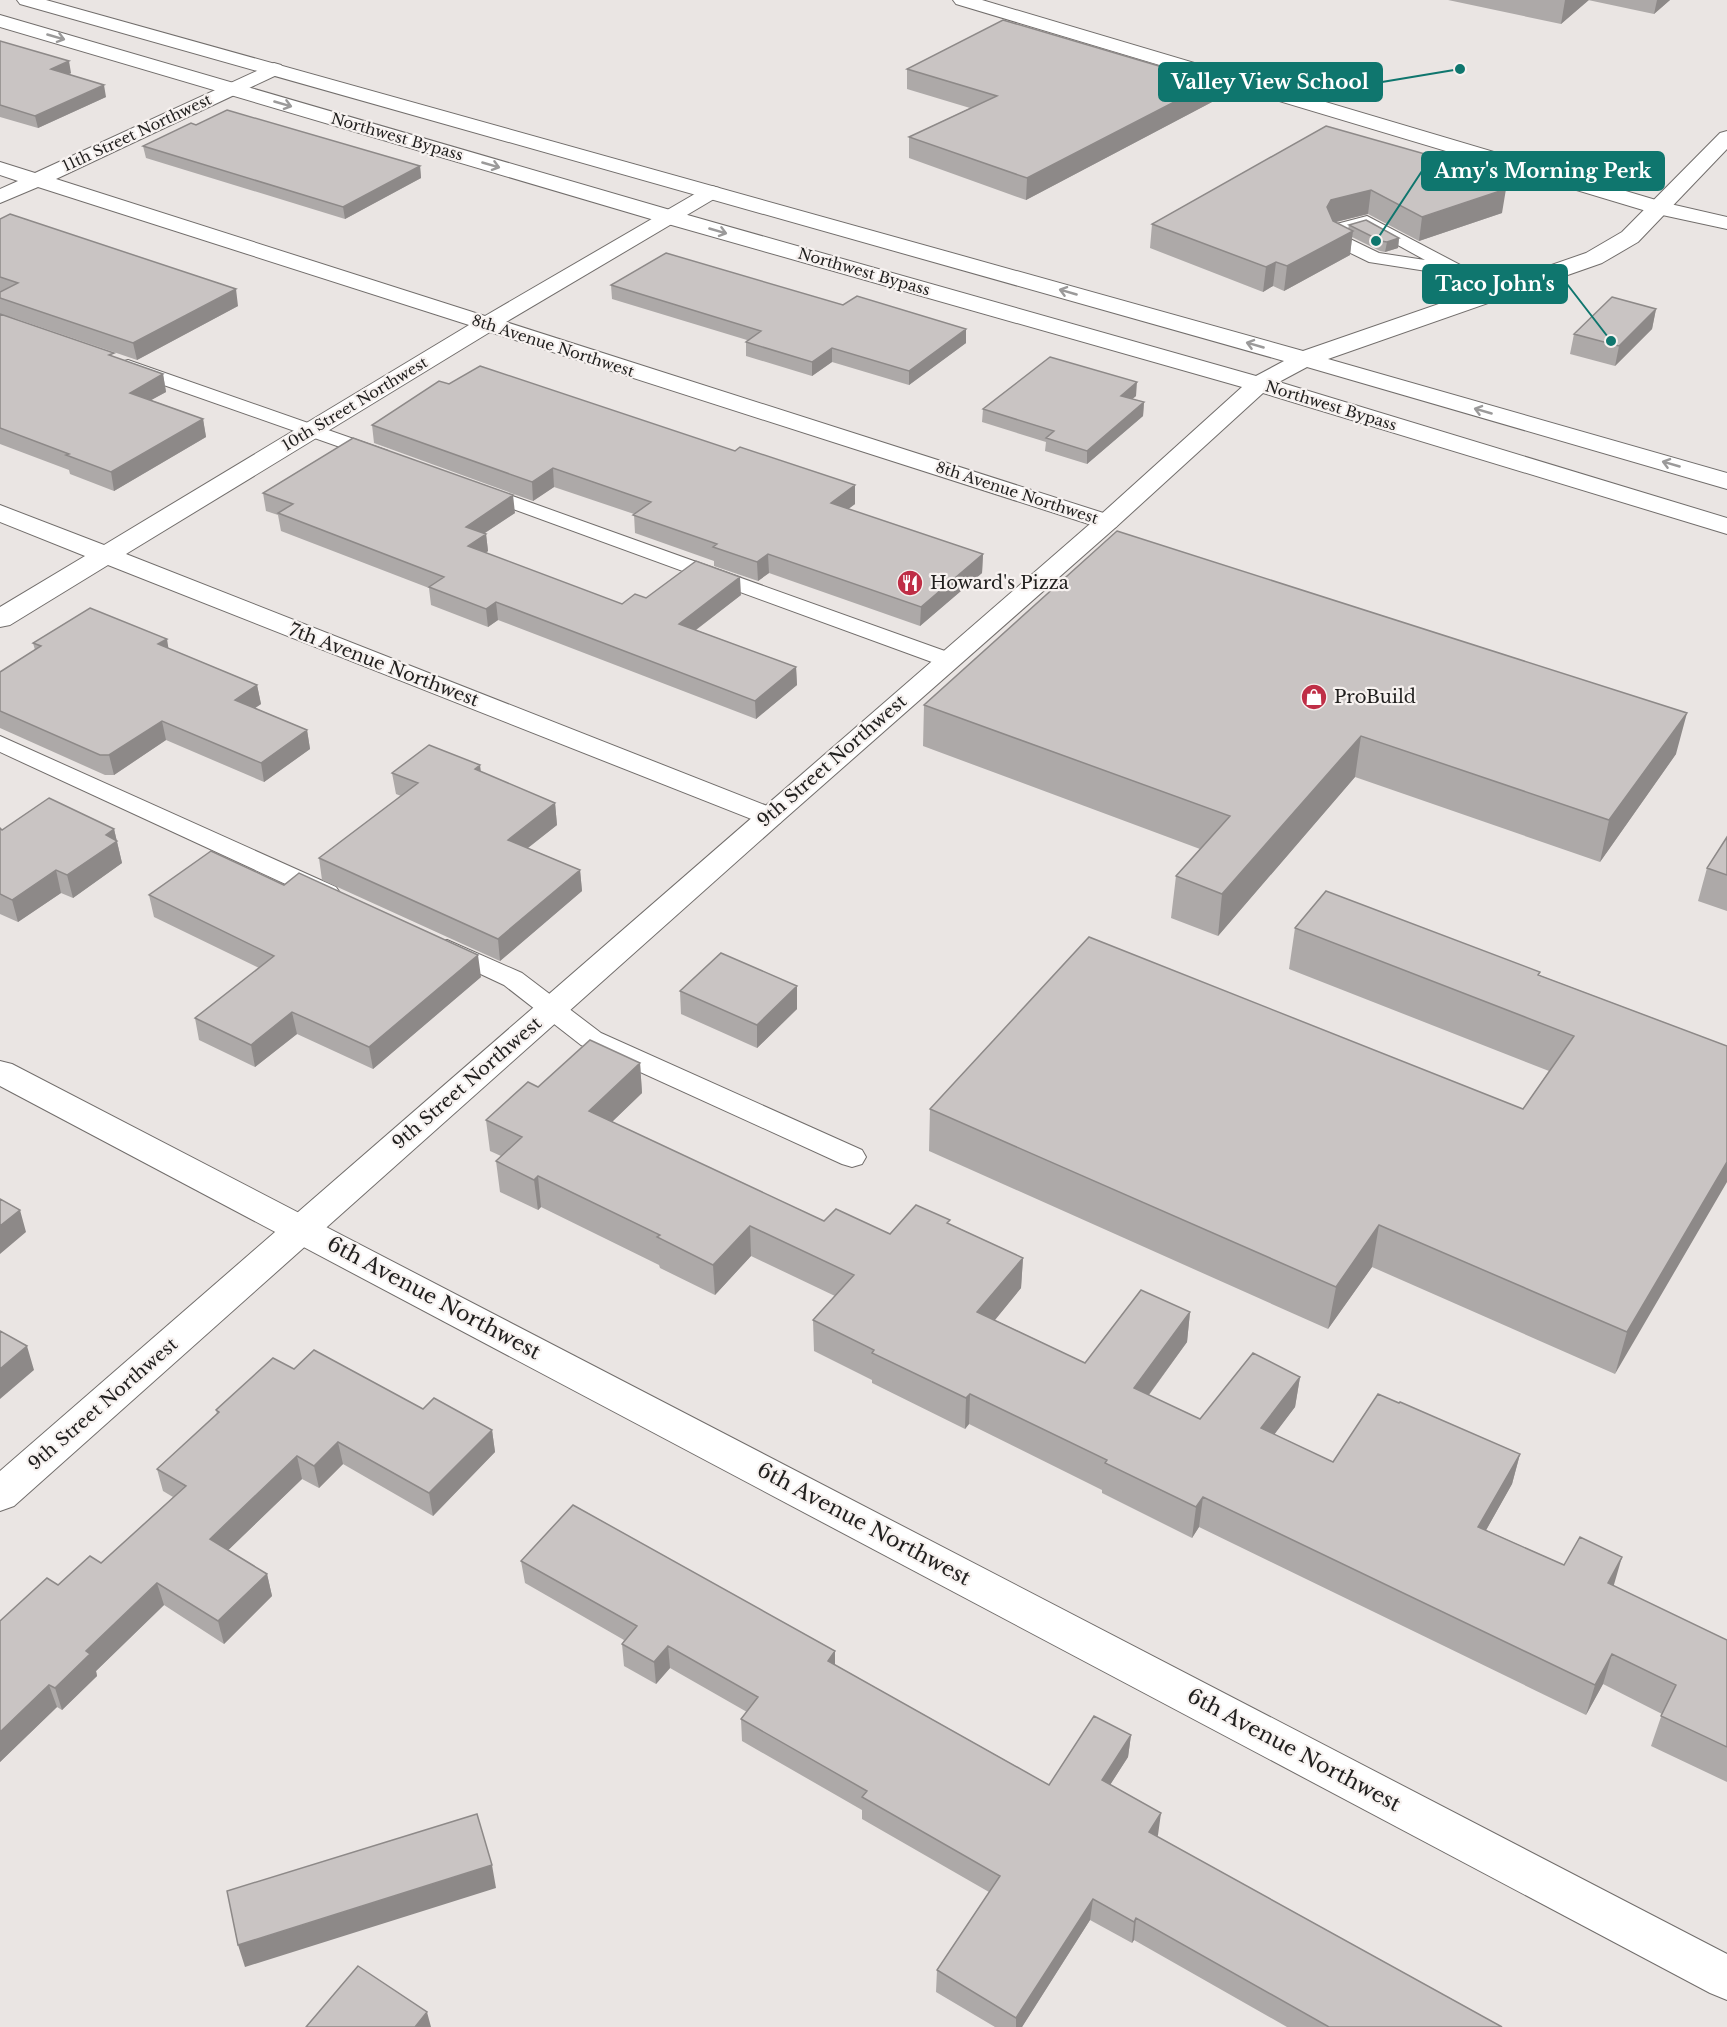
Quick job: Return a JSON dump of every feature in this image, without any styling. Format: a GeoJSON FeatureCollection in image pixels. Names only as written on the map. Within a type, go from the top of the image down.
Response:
{"type":"FeatureCollection","features":[{"type":"Feature","properties":{"kind":"street","name":"Northwest Bypass"},"geometry":{"type":"LineString","coordinates":[[26,0],[1727,480]]}},
{"type":"Feature","properties":{"kind":"street"},"geometry":{"type":"LineString","coordinates":[[962,0],[1661,208],[1727,224]]}},
{"type":"Feature","properties":{"kind":"street","name":"Northwest Bypass"},"geometry":{"type":"LineString","coordinates":[[0,21],[669,217],[1258,384],[1727,526]]}},
{"type":"Feature","properties":{"kind":"street","name":"11th Street Northwest"},"geometry":{"type":"LineString","coordinates":[[0,197],[274,69]]}},
{"type":"Feature","properties":{"kind":"street","name":"9th Street Northwest"},"geometry":{"type":"LineString","coordinates":[[1,1492],[769,816],[1107,522],[1258,384],[1304,359],[1594,258],[1630,237],[1661,208],[1727,137]]}},
{"type":"Feature","properties":{"kind":"street","name":"8th Avenue Northwest"},"geometry":{"type":"LineString","coordinates":[[0,168],[1107,522]]}},
{"type":"Feature","properties":{"kind":"street","name":"10th Street Northwest"},"geometry":{"type":"LineString","coordinates":[[0,619],[487,324],[712,192]]}},
{"type":"Feature","properties":{"kind":"street","name":"7th Avenue Northwest"},"geometry":{"type":"LineString","coordinates":[[0,513],[769,816]]}},
{"type":"Feature","properties":{"kind":"street","name":"6th Avenue Northwest"},"geometry":{"type":"LineString","coordinates":[[0,1072],[302,1228],[1727,1978]]}},
{"type":"Feature","properties":{"kind":"lane"},"geometry":{"type":"LineString","coordinates":[[1457,270],[1375,258],[1338,240],[1335,230],[1366,221],[1457,270],[1497,292]]}},
{"type":"Feature","properties":{"kind":"lane"},"geometry":{"type":"LineString","coordinates":[[111,360],[400,462]]}},
{"type":"Feature","properties":{"kind":"lane"},"geometry":{"type":"LineString","coordinates":[[455,482],[948,660]]}},
{"type":"Feature","properties":{"kind":"lane"},"geometry":{"type":"LineString","coordinates":[[0,743],[353,905]]}},
{"type":"Feature","properties":{"kind":"lane"},"geometry":{"type":"LineString","coordinates":[[428,940],[513,979],[591,1039],[852,1157]]}},
{"type":"Feature","properties":{"kind":"building"},"geometry":{"type":"Polygon","coordinates":[[[1003,20],[1213,82],[1027,178],[909,137],[997,96],[907,69],[1003,20]]]}},
{"type":"Feature","properties":{"kind":"building"},"geometry":{"type":"Polygon","coordinates":[[[0,41],[69,61],[51,69],[104,85],[35,116],[0,105],[0,41]]]}},
{"type":"Feature","properties":{"kind":"building"},"geometry":{"type":"Polygon","coordinates":[[[227,110],[420,166],[343,207],[143,146],[191,123],[196,125],[227,110]]]}},
{"type":"Feature","properties":{"kind":"building"},"geometry":{"type":"Polygon","coordinates":[[[1326,126],[1453,162],[1460,160],[1506,189],[1422,217],[1371,190],[1331,200],[1327,207],[1333,221],[1353,231],[1287,266],[1276,262],[1266,267],[1152,224],[1326,126]]]}},
{"type":"Feature","properties":{"kind":"building"},"geometry":{"type":"Polygon","coordinates":[[[10,214],[236,289],[133,343],[0,298],[0,292],[18,283],[0,277],[0,219],[10,214]]]}},
{"type":"Feature","properties":{"kind":"building"},"geometry":{"type":"Polygon","coordinates":[[[1366,220],[1399,238],[1387,242],[1381,241],[1349,225],[1366,220]]]}},
{"type":"Feature","properties":{"kind":"building"},"geometry":{"type":"Polygon","coordinates":[[[666,253],[843,305],[857,296],[966,329],[909,371],[832,348],[812,362],[746,342],[761,331],[611,285],[666,253]]]}},
{"type":"Feature","properties":{"kind":"building"},"geometry":{"type":"Polygon","coordinates":[[[1612,297],[1656,309],[1619,346],[1574,334],[1612,297]]]}},
{"type":"Feature","properties":{"kind":"building"},"geometry":{"type":"Polygon","coordinates":[[[0,314],[114,353],[109,355],[163,374],[130,393],[203,419],[111,472],[0,428],[0,314]]]}},
{"type":"Feature","properties":{"kind":"building"},"geometry":{"type":"Polygon","coordinates":[[[1050,357],[1137,382],[1121,396],[1144,402],[1087,451],[1046,438],[1054,431],[983,409],[1050,357]]]}},
{"type":"Feature","properties":{"kind":"building"},"geometry":{"type":"Polygon","coordinates":[[[480,366],[735,451],[740,447],[855,485],[831,503],[983,554],[921,607],[768,554],[757,562],[713,547],[717,544],[633,515],[651,502],[553,468],[532,482],[372,425],[439,381],[449,384],[480,366]]]}},
{"type":"Feature","properties":{"kind":"building"},"geometry":{"type":"Polygon","coordinates":[[[353,438],[513,495],[466,527],[486,534],[468,546],[622,604],[635,594],[646,598],[696,561],[740,577],[679,624],[796,667],[755,701],[496,602],[486,609],[429,587],[444,577],[278,513],[293,504],[263,493],[353,438]]]}},
{"type":"Feature","properties":{"kind":"building"},"geometry":{"type":"Polygon","coordinates":[[[1117,531],[1687,713],[1609,820],[1361,736],[1222,894],[1176,876],[1230,816],[924,705],[1117,531]]]}},
{"type":"Feature","properties":{"kind":"building"},"geometry":{"type":"Polygon","coordinates":[[[90,608],[167,639],[158,644],[257,685],[235,700],[307,730],[261,763],[162,721],[109,755],[100,755],[0,711],[0,672],[41,646],[33,643],[90,608]]]}},
{"type":"Feature","properties":{"kind":"building"},"geometry":{"type":"Polygon","coordinates":[[[429,745],[480,765],[475,769],[555,803],[508,840],[580,870],[498,939],[319,858],[418,783],[392,773],[429,745]]]}},
{"type":"Feature","properties":{"kind":"building"},"geometry":{"type":"Polygon","coordinates":[[[49,798],[114,829],[106,835],[117,841],[67,875],[56,870],[12,900],[0,894],[0,828],[2,830],[49,798]]]}},
{"type":"Feature","properties":{"kind":"building"},"geometry":{"type":"Polygon","coordinates":[[[1727,837],[1727,875],[1707,868],[1727,837]]]}},
{"type":"Feature","properties":{"kind":"building"},"geometry":{"type":"Polygon","coordinates":[[[211,851],[284,885],[299,873],[478,955],[369,1047],[292,1012],[251,1045],[195,1018],[274,956],[149,895],[211,851]]]}},
{"type":"Feature","properties":{"kind":"building"},"geometry":{"type":"Polygon","coordinates":[[[1326,891],[1540,972],[1538,975],[1727,1046],[1727,1162],[1627,1332],[1379,1225],[1336,1287],[930,1109],[1089,937],[1523,1109],[1574,1036],[1295,928],[1326,891]]]}},
{"type":"Feature","properties":{"kind":"building"},"geometry":{"type":"Polygon","coordinates":[[[721,953],[797,986],[757,1025],[680,991],[721,953]]]}},
{"type":"Feature","properties":{"kind":"building"},"geometry":{"type":"Polygon","coordinates":[[[590,1040],[640,1063],[589,1111],[824,1221],[836,1209],[890,1234],[916,1205],[950,1220],[947,1223],[1023,1258],[977,1312],[1085,1363],[1141,1290],[1190,1312],[1134,1388],[1200,1419],[1253,1353],[1300,1377],[1261,1428],[1333,1462],[1378,1394],[1520,1454],[1478,1527],[1564,1565],[1580,1537],[1622,1557],[1608,1583],[1727,1640],[1727,1747],[1661,1716],[1676,1685],[1612,1654],[1595,1685],[1203,1497],[1196,1507],[1105,1463],[1107,1460],[970,1394],[966,1398],[872,1353],[874,1350],[813,1320],[854,1275],[750,1226],[713,1265],[657,1237],[660,1235],[538,1176],[534,1180],[496,1161],[522,1137],[486,1120],[528,1082],[538,1087],[590,1040]]]}},
{"type":"Feature","properties":{"kind":"building"},"geometry":{"type":"Polygon","coordinates":[[[0,1199],[20,1210],[0,1226],[0,1199]]]}},
{"type":"Feature","properties":{"kind":"building"},"geometry":{"type":"Polygon","coordinates":[[[0,1331],[27,1346],[0,1369],[0,1331]]]}},
{"type":"Feature","properties":{"kind":"building"},"geometry":{"type":"Polygon","coordinates":[[[314,1350],[423,1409],[434,1398],[492,1430],[429,1493],[338,1442],[314,1466],[297,1456],[210,1539],[267,1574],[218,1621],[157,1583],[86,1651],[90,1654],[55,1688],[49,1685],[0,1732],[0,1621],[47,1578],[58,1585],[90,1556],[101,1563],[186,1486],[157,1469],[219,1412],[216,1410],[273,1358],[294,1369],[314,1350]]]}},
{"type":"Feature","properties":{"kind":"building"},"geometry":{"type":"Polygon","coordinates":[[[573,1505],[835,1651],[828,1661],[1049,1785],[1094,1716],[1131,1735],[1102,1780],[1161,1813],[1149,1832],[1502,2027],[1329,2027],[1136,1918],[1134,1922],[1093,1899],[1016,2018],[937,1970],[1000,1876],[862,1797],[867,1791],[741,1719],[758,1697],[668,1646],[654,1662],[622,1644],[637,1626],[521,1561],[573,1505]]]}},
{"type":"Feature","properties":{"kind":"building"},"geometry":{"type":"Polygon","coordinates":[[[477,1814],[492,1865],[238,1945],[227,1891],[477,1814]]]}},
{"type":"Feature","properties":{"kind":"building"},"geometry":{"type":"Polygon","coordinates":[[[358,1966],[427,2012],[415,2027],[306,2027],[358,1966]]]}},
{"type":"Feature","properties":{"kind":"place","name":"Valley View School"},"geometry":{"type":"Point","coordinates":[1460,69]}},
{"type":"Feature","properties":{"kind":"place","name":"Amy's Morning Perk"},"geometry":{"type":"Point","coordinates":[1376,241]}},
{"type":"Feature","properties":{"kind":"place","name":"Taco John's"},"geometry":{"type":"Point","coordinates":[1611,341]}},
{"type":"Feature","properties":{"kind":"place","name":"Howard's Pizza"},"geometry":{"type":"Point","coordinates":[910,583]}},
{"type":"Feature","properties":{"kind":"place","name":"ProBuild"},"geometry":{"type":"Point","coordinates":[1314,697]}}]}
